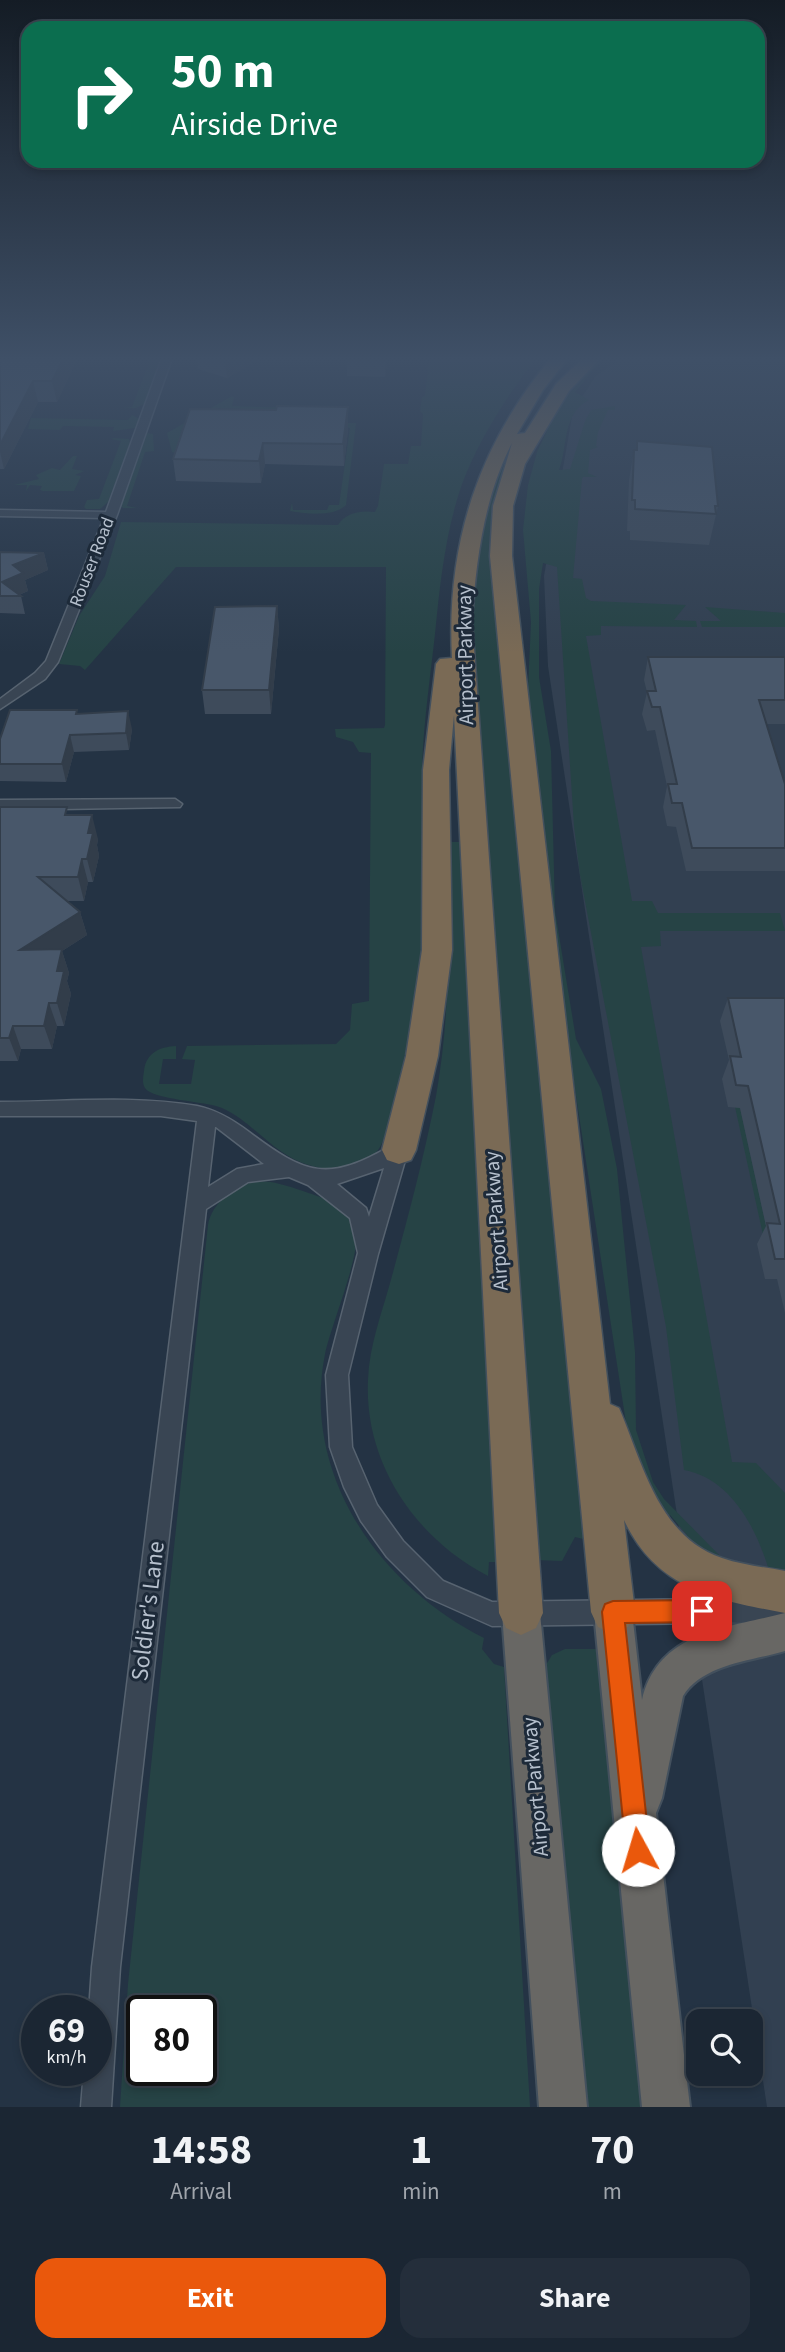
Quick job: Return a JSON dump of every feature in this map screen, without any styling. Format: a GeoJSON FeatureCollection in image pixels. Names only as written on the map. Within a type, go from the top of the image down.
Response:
{"type":"FeatureCollection","features":[{"type":"Feature","properties":{"kind":"highway","name":"Airport Parkway"},"geometry":{"type":"LineString","coordinates":[[494,456],[483,485],[466,563],[461,611],[462,664],[521,1613],[563,2107]]}},
{"type":"Feature","properties":{"kind":"highway","name":"Airport Parkway"},"geometry":{"type":"LineString","coordinates":[[517,456],[503,506],[501,555],[666,2107]]}},
{"type":"Feature","properties":{"kind":"highway"},"geometry":{"type":"LineString","coordinates":[[512,471],[521,456]]}},
{"type":"Feature","properties":{"kind":"highway"},"geometry":{"type":"LineString","coordinates":[[399,1150],[422,1056],[431,1001],[438,926],[436,770],[443,691],[466,563]]}},
{"type":"Feature","properties":{"kind":"highway"},"geometry":{"type":"LineString","coordinates":[[589,1378],[636,1502],[664,1546],[680,1560],[714,1577],[785,1592]]}},
{"type":"Feature","properties":{"kind":"highway"},"geometry":{"type":"LineString","coordinates":[[635,1825],[665,1689],[673,1676],[694,1657],[785,1632]]}},
{"type":"Feature","properties":{"kind":"street","name":"Rouser Road"},"geometry":{"type":"LineString","coordinates":[[0,705],[49,667],[131,456]]}},
{"type":"Feature","properties":{"kind":"street"},"geometry":{"type":"LineString","coordinates":[[0,513],[110,515]]}},
{"type":"Feature","properties":{"kind":"street"},"geometry":{"type":"LineString","coordinates":[[0,805],[175,804]]}},
{"type":"Feature","properties":{"kind":"street"},"geometry":{"type":"LineString","coordinates":[[0,1109],[161,1109],[207,1116],[222,1122],[288,1169],[315,1179],[344,1199],[359,1214],[368,1254]]}},
{"type":"Feature","properties":{"kind":"street","name":"Soldier's Lane"},"geometry":{"type":"LineString","coordinates":[[96,2107],[106,1967],[207,1116]]}},
{"type":"Feature","properties":{"kind":"street"},"geometry":{"type":"LineString","coordinates":[[315,1179],[343,1177],[361,1172],[399,1150]]}},
{"type":"Feature","properties":{"kind":"street"},"geometry":{"type":"LineString","coordinates":[[399,1150],[368,1254],[337,1375],[341,1447],[352,1479],[369,1513],[395,1549],[436,1589],[492,1614],[785,1611]]}},
{"type":"Feature","properties":{"kind":"street"},"geometry":{"type":"LineString","coordinates":[[197,1204],[244,1175],[288,1169]]}},
{"type":"Feature","properties":{"kind":"shaded area"},"geometry":{"type":"Polygon","coordinates":[[[565,456],[785,456],[785,2107],[767,2107],[763,2081],[763,2009],[752,2009],[548,666],[544,576],[565,456]]]}},
{"type":"Feature","properties":{"kind":"green space"},"geometry":{"type":"Polygon","coordinates":[[[73,456],[77,456],[72,469],[84,471],[75,475],[81,476],[74,491],[43,491],[40,490],[42,486],[30,485],[26,491],[27,485],[14,485],[39,479],[36,475],[52,468],[60,470],[73,456]]]}},
{"type":"Feature","properties":{"kind":"green space"},"geometry":{"type":"Polygon","coordinates":[[[115,456],[125,456],[108,502],[100,509],[84,507],[87,500],[99,499],[115,456]]]}},
{"type":"Feature","properties":{"kind":"green space"},"geometry":{"type":"Polygon","coordinates":[[[139,456],[144,456],[127,506],[137,508],[121,506],[139,456]]]}},
{"type":"Feature","properties":{"kind":"green space"},"geometry":{"type":"Polygon","coordinates":[[[346,456],[352,456],[346,505],[327,513],[290,511],[292,503],[293,510],[327,510],[329,505],[339,505],[346,456]]]}},
{"type":"Feature","properties":{"kind":"green space"},"geometry":{"type":"Polygon","coordinates":[[[409,456],[475,456],[455,505],[439,597],[424,738],[423,898],[418,983],[390,1120],[380,1147],[371,1158],[360,1165],[347,1169],[319,1168],[293,1159],[222,1108],[150,1092],[144,1086],[143,1075],[147,1060],[154,1052],[176,1046],[176,1059],[163,1059],[159,1084],[191,1084],[195,1060],[182,1059],[187,1046],[336,1044],[350,1030],[352,1004],[369,1001],[371,753],[359,752],[353,742],[336,737],[335,729],[384,728],[385,725],[386,567],[176,567],[85,670],[80,666],[59,664],[79,616],[105,576],[121,522],[338,525],[354,513],[375,512],[384,464],[408,464],[409,456]]]}},
{"type":"Feature","properties":{"kind":"green space"},"geometry":{"type":"Polygon","coordinates":[[[536,456],[563,456],[559,470],[570,469],[574,456],[589,456],[588,473],[597,477],[582,479],[573,578],[582,579],[586,598],[591,601],[686,605],[674,620],[696,621],[697,627],[601,626],[601,635],[586,636],[632,901],[652,901],[658,913],[780,913],[785,931],[660,931],[661,946],[641,947],[732,1462],[756,1463],[785,1493],[785,1574],[770,1574],[750,1525],[730,1496],[701,1475],[684,1470],[666,1327],[580,875],[574,826],[557,567],[543,563],[539,589],[539,677],[551,751],[555,911],[576,1039],[601,1089],[617,1169],[635,1352],[636,1430],[653,1482],[664,1499],[724,1560],[682,1540],[687,1535],[670,1515],[662,1519],[632,1455],[556,965],[527,711],[531,622],[523,530],[528,485],[536,456]]]}},
{"type":"Feature","properties":{"kind":"green space"},"geometry":{"type":"Polygon","coordinates":[[[504,457],[496,497],[585,1527],[583,1539],[575,1537],[562,1561],[535,1560],[470,611],[485,509],[504,457]]]}},
{"type":"Feature","properties":{"kind":"green space"},"geometry":{"type":"Polygon","coordinates":[[[705,607],[785,613],[785,627],[702,627],[700,621],[721,621],[705,607]]]}},
{"type":"Feature","properties":{"kind":"green space"},"geometry":{"type":"Polygon","coordinates":[[[448,842],[459,842],[463,875],[499,1562],[489,1562],[488,1576],[438,1541],[399,1495],[375,1440],[369,1411],[371,1354],[421,1164],[441,1064],[448,970],[448,842]]]}},
{"type":"Feature","properties":{"kind":"green space"},"geometry":{"type":"Polygon","coordinates":[[[735,1107],[740,1108],[770,1244],[765,1244],[735,1107]]]}},
{"type":"Feature","properties":{"kind":"green space"},"geometry":{"type":"Polygon","coordinates":[[[257,1181],[281,1184],[330,1201],[349,1218],[356,1236],[356,1246],[325,1354],[321,1399],[325,1442],[337,1483],[356,1521],[381,1557],[411,1588],[446,1616],[484,1638],[482,1649],[494,1664],[504,1667],[530,2107],[120,2107],[126,2015],[126,2086],[217,2086],[217,1995],[127,1995],[208,1225],[219,1202],[233,1191],[257,1181]]]}},
{"type":"Feature","properties":{"kind":"green space"},"geometry":{"type":"Polygon","coordinates":[[[565,1649],[599,1649],[645,2107],[585,2107],[544,1668],[552,1655],[565,1649]]]}},
{"type":"Feature","properties":{"kind":"building"},"geometry":{"type":"Polygon","coordinates":[[[174,456],[260,456],[259,461],[173,459],[174,456]]]}},
{"type":"Feature","properties":{"kind":"building"},"geometry":{"type":"Polygon","coordinates":[[[634,456],[713,456],[718,506],[715,506],[716,514],[635,509],[635,500],[632,500],[634,456]]]}},
{"type":"Feature","properties":{"kind":"building"},"geometry":{"type":"Polygon","coordinates":[[[0,552],[44,553],[13,565],[23,573],[2,582],[21,596],[0,596],[0,552]]]}},
{"type":"Feature","properties":{"kind":"building"},"geometry":{"type":"Polygon","coordinates":[[[277,606],[269,690],[202,690],[215,607],[277,606]]]}},
{"type":"Feature","properties":{"kind":"building"},"geometry":{"type":"Polygon","coordinates":[[[648,657],[785,657],[785,700],[759,700],[785,784],[785,848],[692,848],[682,803],[672,803],[668,784],[677,784],[660,707],[652,707],[647,691],[656,691],[648,657]]]}},
{"type":"Feature","properties":{"kind":"building"},"geometry":{"type":"Polygon","coordinates":[[[10,710],[77,710],[76,714],[128,711],[126,733],[70,735],[62,764],[0,764],[0,739],[10,710]]]}},
{"type":"Feature","properties":{"kind":"building"},"geometry":{"type":"Polygon","coordinates":[[[0,807],[67,807],[65,815],[92,815],[88,833],[93,833],[87,859],[82,859],[78,877],[38,877],[80,912],[20,950],[62,949],[57,971],[64,971],[57,1003],[49,1003],[44,1026],[13,1026],[9,1038],[0,1038],[0,807]]]}},
{"type":"Feature","properties":{"kind":"building"},"geometry":{"type":"Polygon","coordinates":[[[728,998],[785,998],[785,1259],[775,1259],[767,1223],[780,1224],[748,1086],[736,1085],[730,1056],[741,1057],[728,998]]]}},
{"type":"Feature","properties":{"kind":"route"},"geometry":{"type":"LineString","coordinates":[[638,1850],[613,1612],[702,1611]]}}]}
